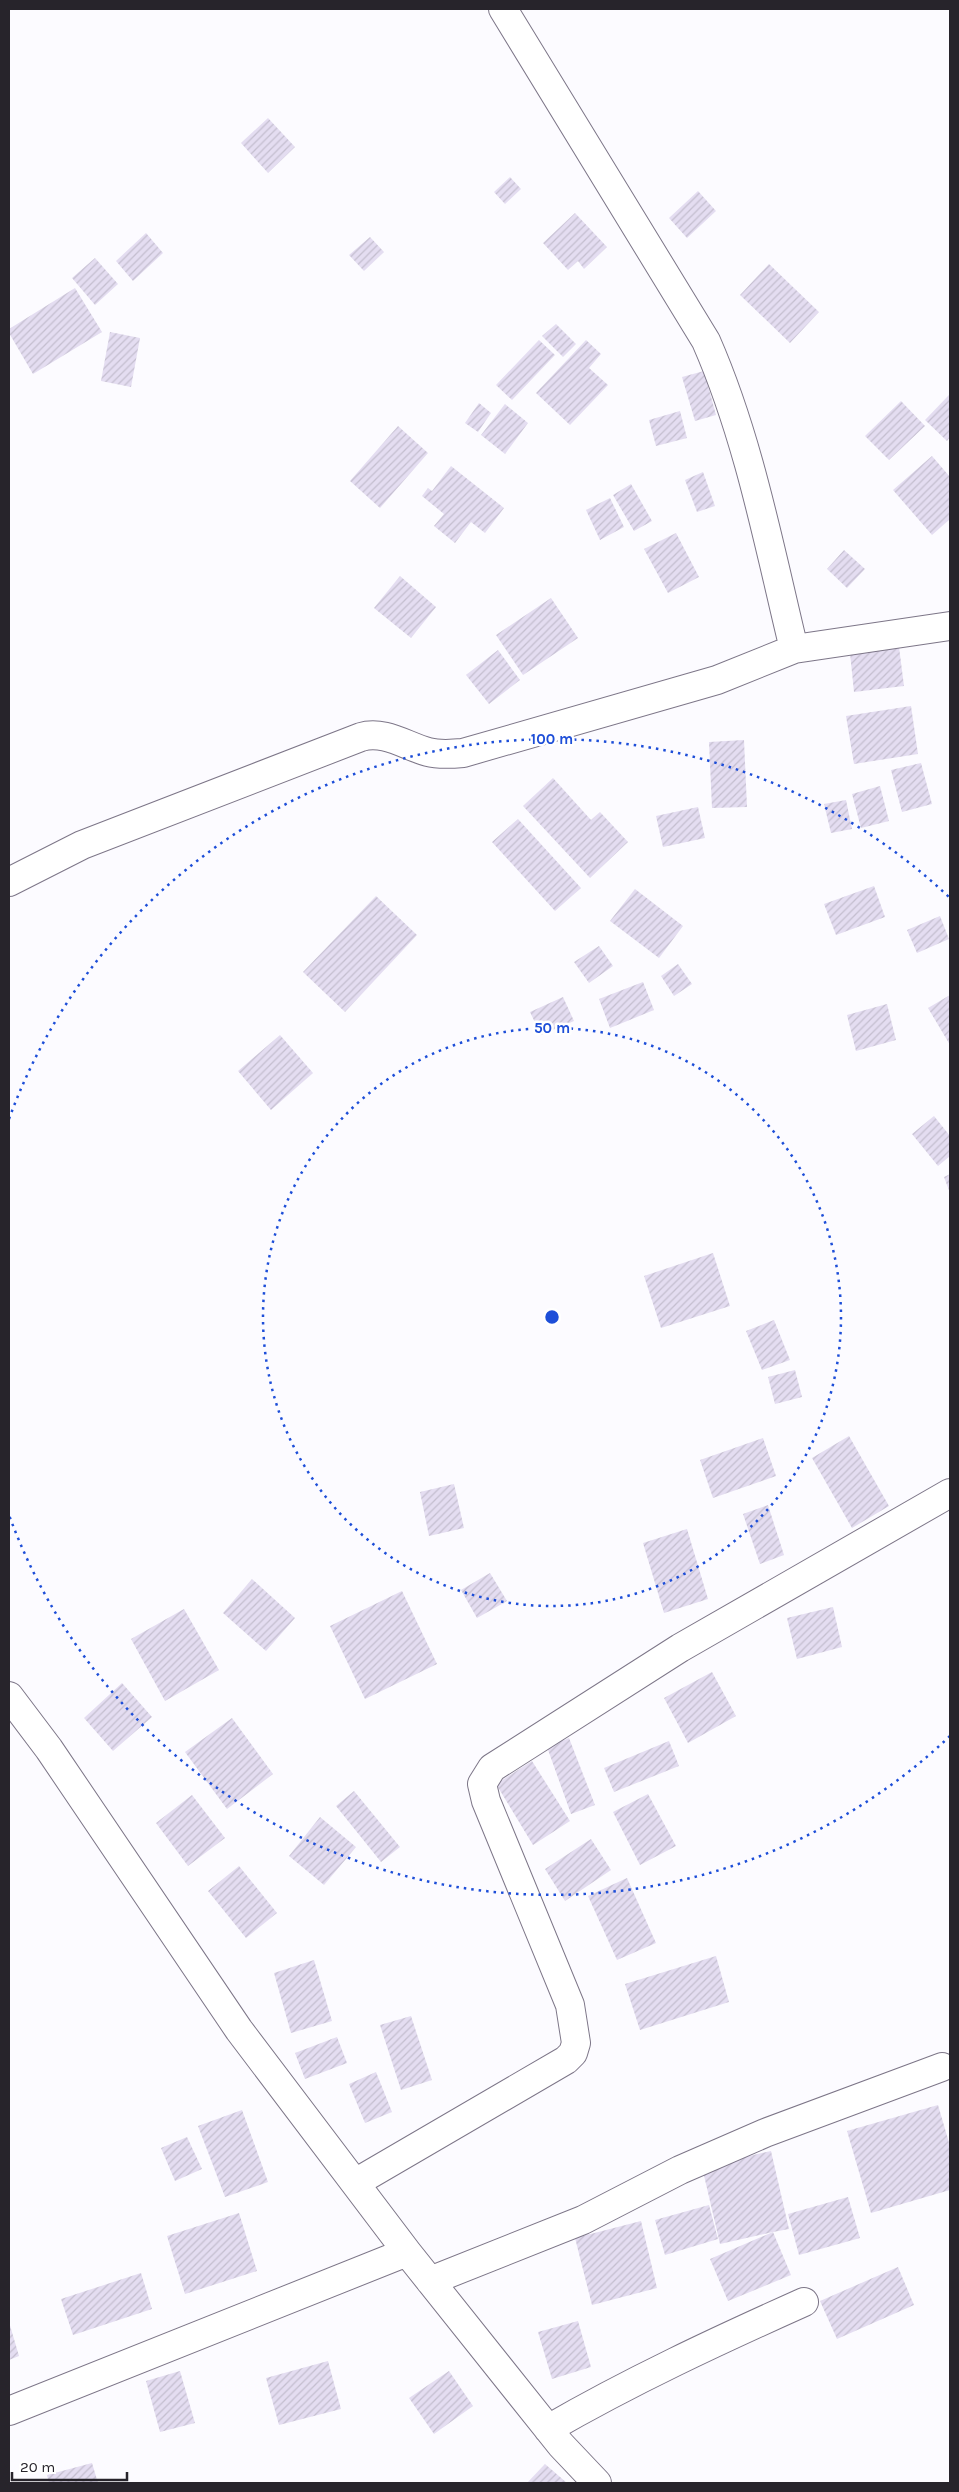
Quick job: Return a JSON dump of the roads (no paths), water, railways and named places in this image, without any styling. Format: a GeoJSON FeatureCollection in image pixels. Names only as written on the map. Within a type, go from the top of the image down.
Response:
{"type":"FeatureCollection","features":[{"type":"Feature","properties":{"kind":"street"},"geometry":{"type":"LineString","coordinates":[[503,9],[706,341],[728,395],[761,510],[794,649]]}},
{"type":"Feature","properties":{"kind":"street"},"geometry":{"type":"LineString","coordinates":[[9,882],[82,845],[370,734],[381,735],[430,753],[463,753],[717,680],[794,649],[950,626]]}},
{"type":"Feature","properties":{"kind":"street"},"geometry":{"type":"LineString","coordinates":[[355,2184],[484,2110],[566,2060],[572,2053],[576,2043],[570,2005],[486,1801],[482,1784],[492,1768],[680,1648],[950,1493]]}},
{"type":"Feature","properties":{"kind":"street"},"geometry":{"type":"LineString","coordinates":[[9,1696],[48,1749],[239,2030],[407,2252],[548,2429],[597,2483]]}},
{"type":"Feature","properties":{"kind":"street"},"geometry":{"type":"LineString","coordinates":[[430,2281],[583,2220],[680,2170],[765,2134],[942,2067]]}},
{"type":"Feature","properties":{"kind":"street"},"geometry":{"type":"LineString","coordinates":[[9,2411],[407,2252]]}},
{"type":"Feature","properties":{"kind":"street"},"geometry":{"type":"LineString","coordinates":[[548,2429],[600,2399],[697,2350],[804,2302]]}}]}
